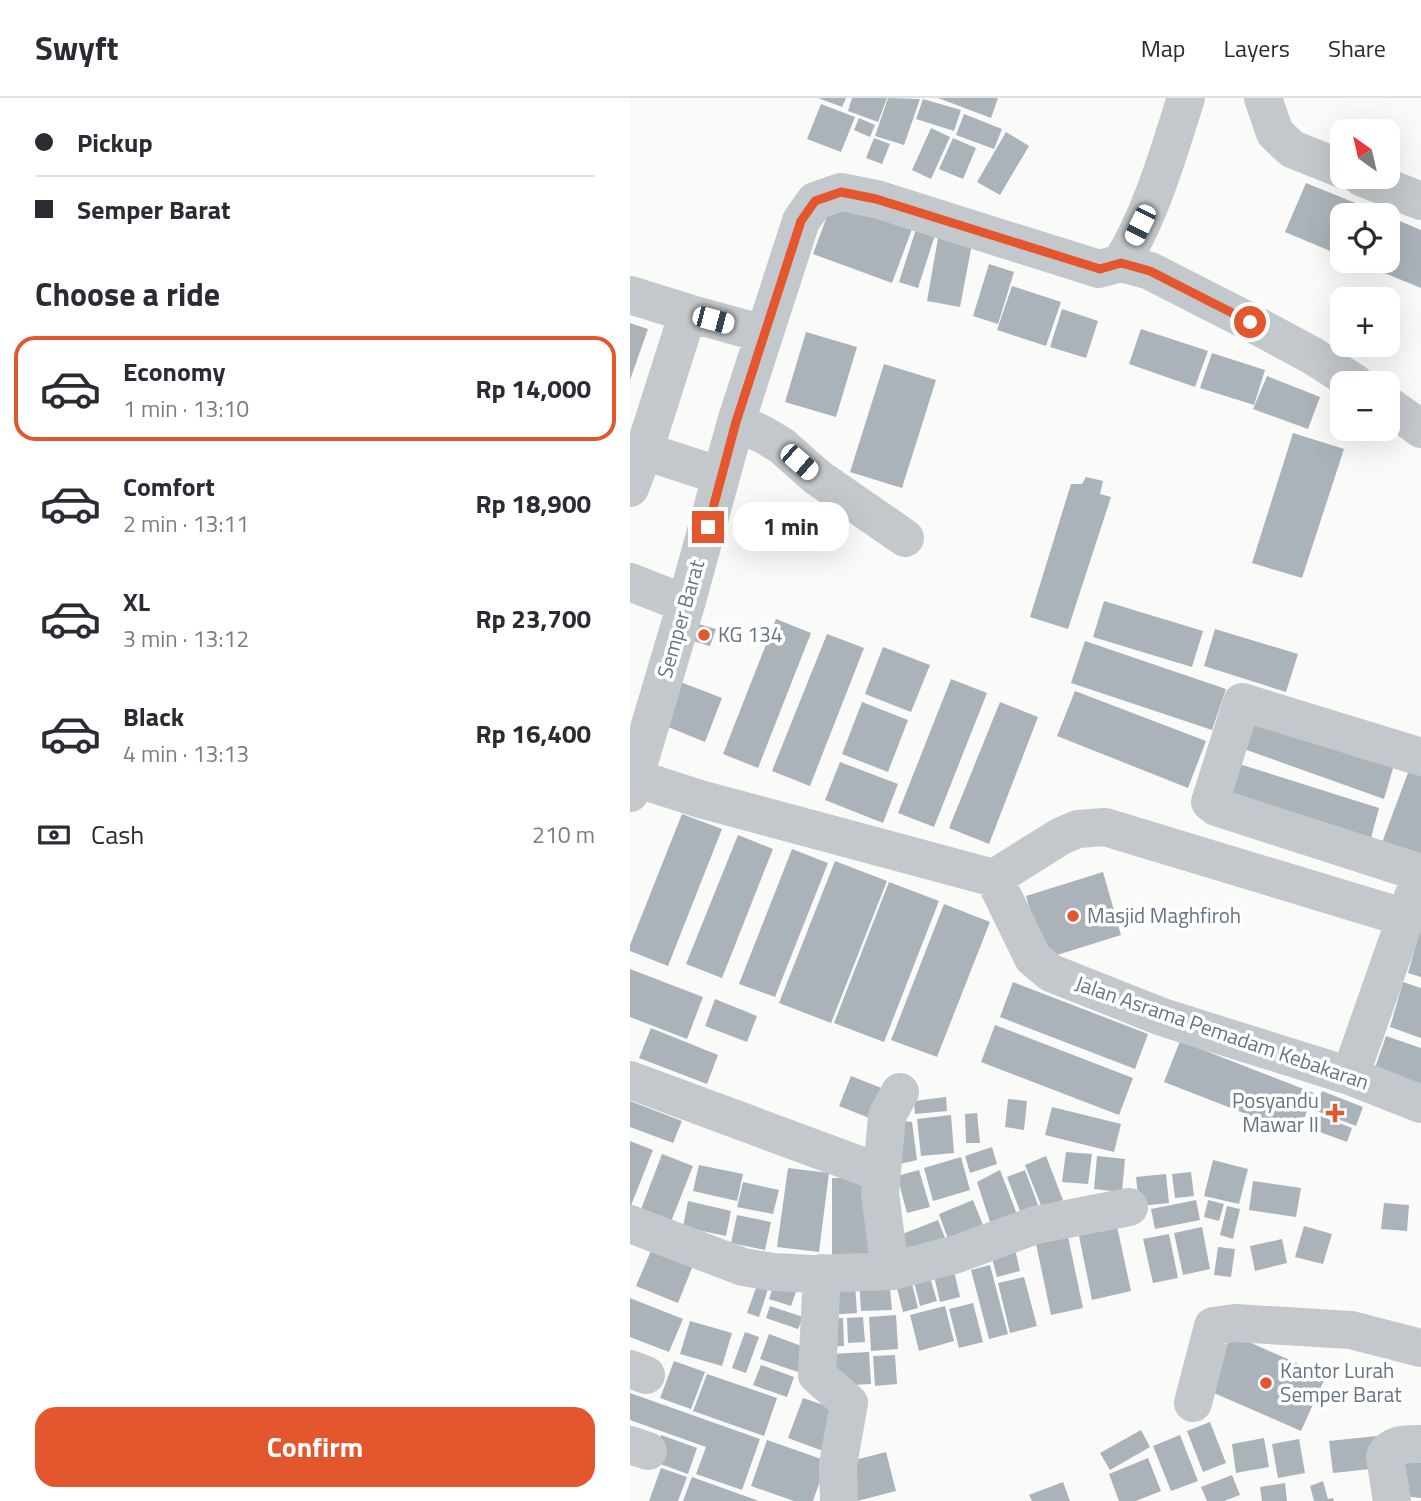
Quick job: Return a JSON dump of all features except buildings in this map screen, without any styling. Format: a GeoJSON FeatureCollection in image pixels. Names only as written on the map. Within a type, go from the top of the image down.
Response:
{"type":"FeatureCollection","features":[{"type":"Feature","properties":{"kind":"street"},"geometry":{"type":"LineString","coordinates":[[1186,98],[1151,202],[1121,263],[1150,271],[1313,356],[1336,371]]}},
{"type":"Feature","properties":{"kind":"street"},"geometry":{"type":"LineString","coordinates":[[1263,98],[1275,134],[1292,149],[1330,164]]}},
{"type":"Feature","properties":{"kind":"street"},"geometry":{"type":"LineString","coordinates":[[1391,189],[1421,201]]}},
{"type":"Feature","properties":{"kind":"street","name":"Semper Barat"},"geometry":{"type":"LineString","coordinates":[[634,768],[686,604],[736,422],[764,334],[801,221],[815,201],[841,192],[876,199],[1100,269],[1121,263]]}},
{"type":"Feature","properties":{"kind":"street"},"geometry":{"type":"LineString","coordinates":[[630,295],[764,334]]}},
{"type":"Feature","properties":{"kind":"street"},"geometry":{"type":"LineString","coordinates":[[630,488],[688,313]]}},
{"type":"Feature","properties":{"kind":"street"},"geometry":{"type":"LineString","coordinates":[[1400,414],[1421,429]]}},
{"type":"Feature","properties":{"kind":"street"},"geometry":{"type":"LineString","coordinates":[[736,422],[782,446],[817,477],[905,538]]}},
{"type":"Feature","properties":{"kind":"street"},"geometry":{"type":"LineString","coordinates":[[644,451],[722,476]]}},
{"type":"Feature","properties":{"kind":"street"},"geometry":{"type":"LineString","coordinates":[[630,582],[686,604]]}},
{"type":"Feature","properties":{"kind":"street"},"geometry":{"type":"LineString","coordinates":[[1350,1076],[1421,874],[1216,807],[1210,802],[1242,702],[1421,757]]}},
{"type":"Feature","properties":{"kind":"street"},"geometry":{"type":"LineString","coordinates":[[634,768],[700,799],[994,878],[1061,836],[1078,829],[1105,827],[1406,918]]}},
{"type":"Feature","properties":{"kind":"street","name":"Jalan Asrama Pemadam Kebakaran"},"geometry":{"type":"LineString","coordinates":[[994,878],[1033,958],[1051,973],[1162,1017],[1350,1076],[1421,1104]]}},
{"type":"Feature","properties":{"kind":"street"},"geometry":{"type":"LineString","coordinates":[[630,1080],[873,1170]]}},
{"type":"Feature","properties":{"kind":"street"},"geometry":{"type":"LineString","coordinates":[[890,1271],[880,1193],[887,1116],[900,1092]]}},
{"type":"Feature","properties":{"kind":"street"},"geometry":{"type":"LineString","coordinates":[[630,1224],[743,1267],[773,1272],[890,1271],[957,1254],[1036,1224],[1129,1207]]}},
{"type":"Feature","properties":{"kind":"street"},"geometry":{"type":"LineString","coordinates":[[822,1273],[817,1375],[849,1404],[838,1465],[839,1501]]}},
{"type":"Feature","properties":{"kind":"street"},"geometry":{"type":"LineString","coordinates":[[1193,1403],[1213,1326],[1235,1323],[1351,1330],[1421,1348]]}},
{"type":"Feature","properties":{"kind":"street"},"geometry":{"type":"LineString","coordinates":[[1392,1501],[1385,1457],[1388,1450],[1421,1444]]}},
{"type":"Feature","properties":{"kind":"place","name":"KG 134"},"geometry":{"type":"Point","coordinates":[704,635]}},
{"type":"Feature","properties":{"kind":"place","name":"Masjid Maghfiroh"},"geometry":{"type":"Point","coordinates":[1073,916]}},
{"type":"Feature","properties":{"kind":"place","name":"Posyandu Mawar II"},"geometry":{"type":"Point","coordinates":[1335,1113]}},
{"type":"Feature","properties":{"kind":"place","name":"Kantor Lurah Semper Barat"},"geometry":{"type":"Point","coordinates":[1266,1383]}},
{"type":"Feature","properties":{"kind":"route"},"geometry":{"type":"LineString","coordinates":[[708,527],[736,422],[801,221],[815,201],[841,192],[876,199],[1100,269],[1121,263],[1150,271],[1250,322]]}}]}
